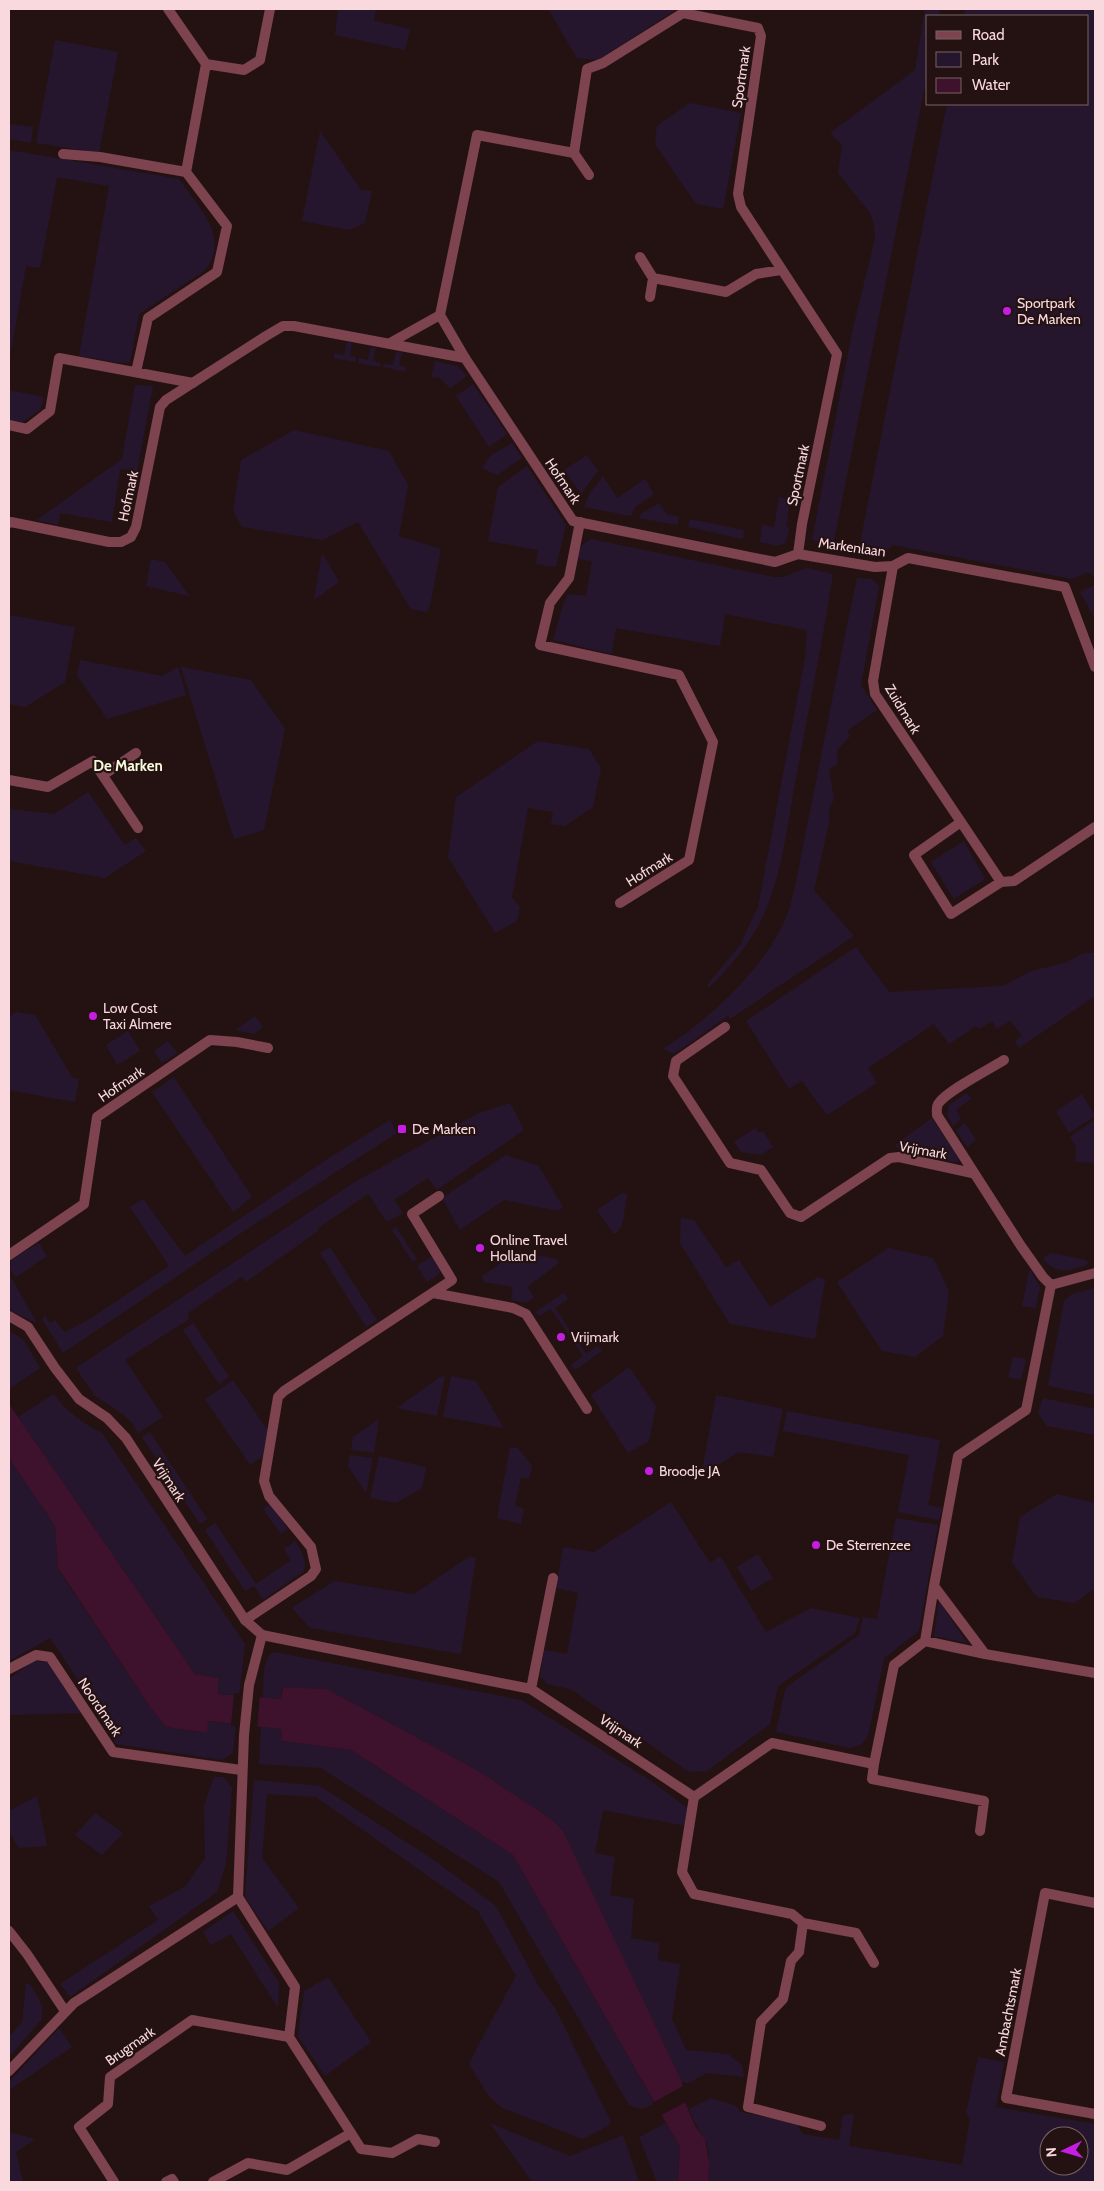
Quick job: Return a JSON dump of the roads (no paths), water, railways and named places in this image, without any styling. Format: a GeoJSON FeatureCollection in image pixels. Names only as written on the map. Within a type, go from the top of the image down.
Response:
{"type":"FeatureCollection","features":[{"type":"Feature","properties":{"kind":"street"},"geometry":{"type":"LineString","coordinates":[[168,9],[206,64],[186,172]]}},
{"type":"Feature","properties":{"kind":"street"},"geometry":{"type":"LineString","coordinates":[[206,64],[244,70],[260,60],[270,9]]}},
{"type":"Feature","properties":{"kind":"street","name":"Sportmark"},"geometry":{"type":"LineString","coordinates":[[574,153],[587,70],[603,63],[683,12],[758,28],[760,36],[738,194],[741,207],[836,354],[802,524],[798,554]]}},
{"type":"Feature","properties":{"kind":"street"},"geometry":{"type":"LineString","coordinates":[[465,358],[440,315],[477,135],[574,153],[589,175]]}},
{"type":"Feature","properties":{"kind":"street"},"geometry":{"type":"LineString","coordinates":[[63,154],[100,157],[186,172],[227,226],[217,272],[148,318],[136,372]]}},
{"type":"Feature","properties":{"kind":"street"},"geometry":{"type":"LineString","coordinates":[[640,257],[653,278],[650,298]]}},
{"type":"Feature","properties":{"kind":"street"},"geometry":{"type":"LineString","coordinates":[[653,278],[726,292],[756,274],[781,270]]}},
{"type":"Feature","properties":{"kind":"street"},"geometry":{"type":"LineString","coordinates":[[390,343],[440,315]]}},
{"type":"Feature","properties":{"kind":"street","name":"Hofmark"},"geometry":{"type":"LineString","coordinates":[[9,523],[109,542],[121,542],[131,537],[136,527],[160,407],[166,400],[193,382],[283,326],[294,326],[465,358],[573,521],[580,522],[569,578],[550,602],[540,645],[679,675],[713,742],[689,860],[620,903]]}},
{"type":"Feature","properties":{"kind":"street"},"geometry":{"type":"LineString","coordinates":[[9,425],[27,429],[50,411],[59,358],[193,382]]}},
{"type":"Feature","properties":{"kind":"street","name":"Markenlaan"},"geometry":{"type":"LineString","coordinates":[[580,522],[775,562],[798,554],[875,567],[893,566],[908,558],[1065,587],[1095,667]]}},
{"type":"Feature","properties":{"kind":"street","name":"Zuidmark"},"geometry":{"type":"LineString","coordinates":[[893,566],[873,681],[875,694],[1001,882]]}},
{"type":"Feature","properties":{"kind":"street"},"geometry":{"type":"LineString","coordinates":[[103,775],[136,753]]}},
{"type":"Feature","properties":{"kind":"street"},"geometry":{"type":"LineString","coordinates":[[9,780],[48,787],[93,760],[138,828]]}},
{"type":"Feature","properties":{"kind":"street"},"geometry":{"type":"LineString","coordinates":[[960,822],[914,856],[951,914],[1001,882],[1014,881],[1095,827]]}},
{"type":"Feature","properties":{"kind":"street","name":"Vrijmark"},"geometry":{"type":"LineString","coordinates":[[725,1027],[676,1062],[673,1076],[730,1164],[761,1170],[790,1214],[801,1217],[890,1158],[899,1157],[972,1173]]}},
{"type":"Feature","properties":{"kind":"street","name":"Hofmark"},"geometry":{"type":"LineString","coordinates":[[9,1255],[84,1204],[97,1117],[210,1040],[237,1042],[268,1048]]}},
{"type":"Feature","properties":{"kind":"street","name":"Vrijmark"},"geometry":{"type":"LineString","coordinates":[[1004,1060],[967,1082],[939,1102],[936,1108],[937,1116],[972,1173],[1043,1277],[1051,1285]]}},
{"type":"Feature","properties":{"kind":"street"},"geometry":{"type":"LineString","coordinates":[[245,1620],[311,1576],[316,1569],[311,1547],[269,1496],[264,1481],[278,1397],[296,1383],[452,1280],[412,1214],[439,1196]]}},
{"type":"Feature","properties":{"kind":"street"},"geometry":{"type":"LineString","coordinates":[[980,1831],[984,1801],[872,1779],[894,1665],[925,1641],[958,1456],[1026,1410],[1051,1285],[1095,1273]]}},
{"type":"Feature","properties":{"kind":"street"},"geometry":{"type":"LineString","coordinates":[[433,1293],[513,1308],[526,1314],[587,1409]]}},
{"type":"Feature","properties":{"kind":"street","name":"Vrijmark"},"geometry":{"type":"LineString","coordinates":[[9,1316],[28,1327],[55,1368],[79,1399],[107,1418],[126,1438],[245,1620],[262,1634],[531,1689],[694,1797]]}},
{"type":"Feature","properties":{"kind":"street"},"geometry":{"type":"LineString","coordinates":[[531,1689],[553,1578]]}},
{"type":"Feature","properties":{"kind":"street"},"geometry":{"type":"LineString","coordinates":[[934,1586],[986,1654]]}},
{"type":"Feature","properties":{"kind":"street"},"geometry":{"type":"LineString","coordinates":[[262,1634],[249,1685],[244,1735],[241,1770],[238,1897],[295,1987],[289,2037],[362,2149],[392,2153],[418,2139],[435,2142]]}},
{"type":"Feature","properties":{"kind":"street"},"geometry":{"type":"LineString","coordinates":[[925,1641],[1095,1673]]}},
{"type":"Feature","properties":{"kind":"street","name":"Noordmark"},"geometry":{"type":"LineString","coordinates":[[9,1669],[36,1655],[50,1657],[113,1752],[241,1770]]}},
{"type":"Feature","properties":{"kind":"street"},"geometry":{"type":"LineString","coordinates":[[874,1764],[772,1743],[694,1797],[682,1872],[694,1894],[792,1914],[804,1923],[856,1933],[874,1963]]}},
{"type":"Feature","properties":{"kind":"street","name":"Ambachtsmark"},"geometry":{"type":"LineString","coordinates":[[1095,1903],[1045,1893],[1006,2098],[1095,2114]]}},
{"type":"Feature","properties":{"kind":"street"},"geometry":{"type":"LineString","coordinates":[[9,2071],[65,2011],[238,1897]]}},
{"type":"Feature","properties":{"kind":"street"},"geometry":{"type":"LineString","coordinates":[[804,1923],[799,1952],[791,1961],[783,1999],[761,2022],[748,2107],[821,2126]]}},
{"type":"Feature","properties":{"kind":"street"},"geometry":{"type":"LineString","coordinates":[[9,1931],[27,1954],[65,2011]]}},
{"type":"Feature","properties":{"kind":"street","name":"Brugmark"},"geometry":{"type":"LineString","coordinates":[[114,2182],[78,2127],[108,2104],[110,2077],[192,2020],[289,2037]]}},
{"type":"Feature","properties":{"kind":"street"},"geometry":{"type":"LineString","coordinates":[[213,2182],[248,2162],[288,2170],[351,2133]]}},
{"type":"Feature","properties":{"kind":"street"},"geometry":{"type":"LineString","coordinates":[[166,2182],[172,2179],[174,2182]]}},
{"type":"Feature","properties":{"kind":"water"},"geometry":{"type":"Polygon","coordinates":[[[9,1404],[195,1674],[218,1678],[218,1694],[281,1699],[283,1687],[327,1689],[477,1770],[550,1818],[563,1831],[682,2082],[682,2095],[695,2126],[705,2139],[709,2163],[708,2182],[678,2182],[680,2147],[513,1855],[351,1750],[282,1741],[281,1729],[208,1721],[207,1733],[166,1727],[150,1707],[58,1568],[55,1526],[9,1458],[9,1404]]]}},
{"type":"Feature","properties":{"kind":"place","name":"Sportpark De Marken"},"geometry":{"type":"Point","coordinates":[1007,311]}},
{"type":"Feature","properties":{"kind":"place","name":"Low Cost Taxi Almere"},"geometry":{"type":"Point","coordinates":[93,1016]}},
{"type":"Feature","properties":{"kind":"place","name":"De Marken"},"geometry":{"type":"Point","coordinates":[402,1129]}},
{"type":"Feature","properties":{"kind":"place","name":"Online Travel Holland"},"geometry":{"type":"Point","coordinates":[480,1248]}},
{"type":"Feature","properties":{"kind":"place","name":"Vrijmark"},"geometry":{"type":"Point","coordinates":[561,1337]}},
{"type":"Feature","properties":{"kind":"place","name":"Broodje JA"},"geometry":{"type":"Point","coordinates":[649,1471]}},
{"type":"Feature","properties":{"kind":"place","name":"De Sterrenzee"},"geometry":{"type":"Point","coordinates":[816,1545]}},
{"type":"Feature","properties":{"kind":"district","name":"De Marken"},"geometry":{"type":"Point","coordinates":[128,766]}}]}
